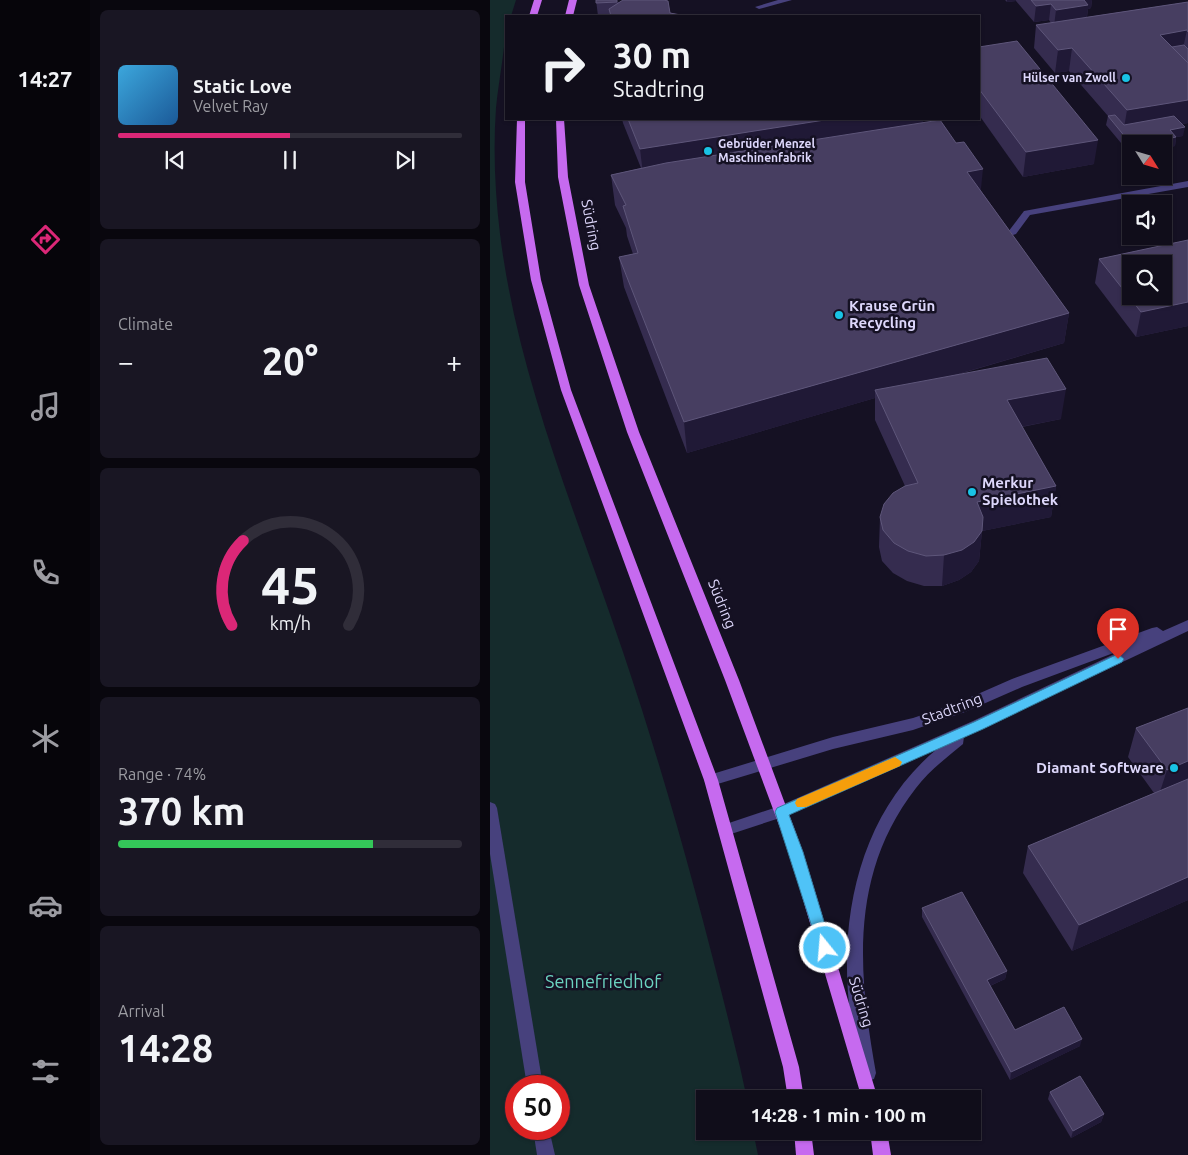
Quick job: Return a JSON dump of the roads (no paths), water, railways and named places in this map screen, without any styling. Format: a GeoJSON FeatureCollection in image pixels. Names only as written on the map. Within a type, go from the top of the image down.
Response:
{"type":"FeatureCollection","features":[{"type":"Feature","properties":{"kind":"main road"},"geometry":{"type":"LineString","coordinates":[[533,15],[538,0]]}},
{"type":"Feature","properties":{"kind":"main road"},"geometry":{"type":"LineString","coordinates":[[569,15],[573,0]]}},
{"type":"Feature","properties":{"kind":"main road"},"geometry":{"type":"LineString","coordinates":[[521,120],[520,182],[536,280],[566,390],[711,780],[791,1067],[795,1090]]}},
{"type":"Feature","properties":{"kind":"main road","name":"Südring"},"geometry":{"type":"LineString","coordinates":[[560,120],[563,177],[584,285],[634,432],[764,764],[796,852],[868,1090]]}},
{"type":"Feature","properties":{"kind":"main road"},"geometry":{"type":"LineString","coordinates":[[803,1140],[805,1155]]}},
{"type":"Feature","properties":{"kind":"main road"},"geometry":{"type":"LineString","coordinates":[[880,1140],[882,1155]]}},
{"type":"Feature","properties":{"kind":"street"},"geometry":{"type":"LineString","coordinates":[[759,7],[788,0]]}},
{"type":"Feature","properties":{"kind":"street"},"geometry":{"type":"LineString","coordinates":[[1012,232],[1027,213],[1188,184]]}},
{"type":"Feature","properties":{"kind":"street","name":"Stadtring"},"geometry":{"type":"LineString","coordinates":[[711,780],[833,743],[922,721],[960,708],[1017,683],[1188,621]]}},
{"type":"Feature","properties":{"kind":"street","name":"Stadtring"},"geometry":{"type":"LineString","coordinates":[[725,830],[781,812],[978,725],[1188,625]]}},
{"type":"Feature","properties":{"kind":"street"},"geometry":{"type":"LineString","coordinates":[[870,1090],[855,989],[856,928],[863,878],[883,824],[915,778],[940,754],[978,725]]}},
{"type":"Feature","properties":{"kind":"street"},"geometry":{"type":"LineString","coordinates":[[490,808],[532,1075]]}},
{"type":"Feature","properties":{"kind":"street"},"geometry":{"type":"LineString","coordinates":[[543,1140],[546,1155]]}},
{"type":"Feature","properties":{"kind":"place","name":"Hülser van Zwoll"},"geometry":{"type":"Point","coordinates":[1126,78]}},
{"type":"Feature","properties":{"kind":"place","name":"Gebrüder Menzel Maschinenfabrik"},"geometry":{"type":"Point","coordinates":[708,151]}},
{"type":"Feature","properties":{"kind":"place","name":"Krause Grün Recycling"},"geometry":{"type":"Point","coordinates":[839,315]}},
{"type":"Feature","properties":{"kind":"place","name":"Merkur Spielothek"},"geometry":{"type":"Point","coordinates":[972,492]}},
{"type":"Feature","properties":{"kind":"place","name":"Diamant Software"},"geometry":{"type":"Point","coordinates":[1174,768]}},
{"type":"Feature","properties":{"kind":"park label","name":"Sennefriedhof"},"geometry":{"type":"Point","coordinates":[603,982]}}]}
